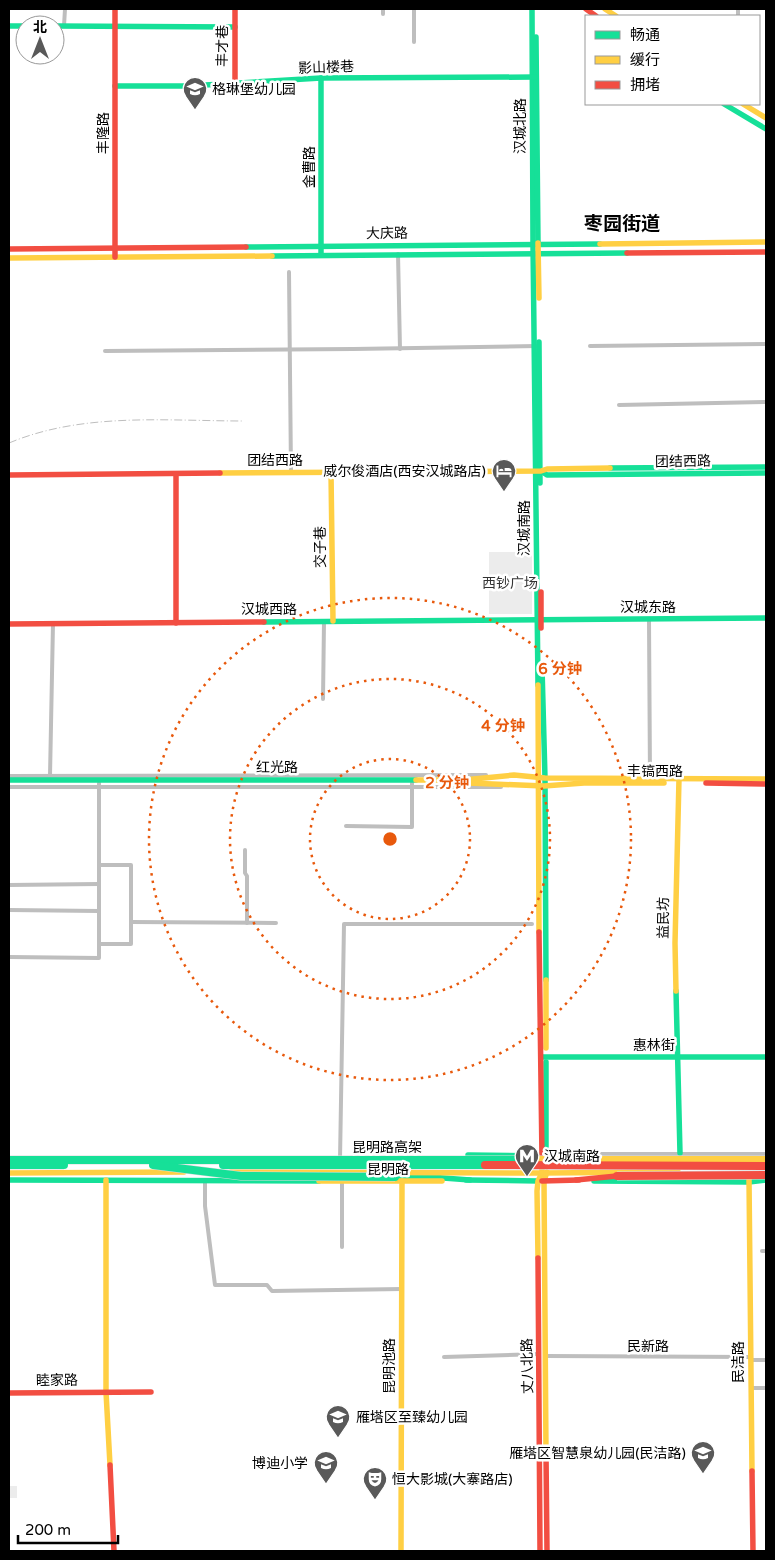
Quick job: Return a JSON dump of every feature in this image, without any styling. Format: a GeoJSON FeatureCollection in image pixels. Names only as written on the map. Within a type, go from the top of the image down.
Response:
{"type":"FeatureCollection","features":[{"type":"Feature","properties":{"kind":"main road","name":"丰隆路"},"geometry":{"type":"LineString","coordinates":[[115,9],[115,257]]}},
{"type":"Feature","properties":{"kind":"main road","name":"丰才巷"},"geometry":{"type":"LineString","coordinates":[[234,83],[235,9]]}},
{"type":"Feature","properties":{"kind":"main road","name":"汉城北路"},"geometry":{"type":"LineString","coordinates":[[532,9],[535,77]]}},
{"type":"Feature","properties":{"kind":"main road","name":"汉城北路"},"geometry":{"type":"LineString","coordinates":[[536,9],[536,244]]}},
{"type":"Feature","properties":{"kind":"main road"},"geometry":{"type":"LineString","coordinates":[[65,26],[235,27]]}},
{"type":"Feature","properties":{"kind":"main road","name":"影山楼巷"},"geometry":{"type":"LineString","coordinates":[[116,86],[188,86],[321,78],[535,77]]}},
{"type":"Feature","properties":{"kind":"main road","name":"金曹路"},"geometry":{"type":"LineString","coordinates":[[321,78],[321,251]]}},
{"type":"Feature","properties":{"kind":"main road"},"geometry":{"type":"LineString","coordinates":[[726,105],[766,129]]}},
{"type":"Feature","properties":{"kind":"main road"},"geometry":{"type":"LineString","coordinates":[[745,105],[766,118]]}},
{"type":"Feature","properties":{"kind":"main road","name":"大庆路"},"geometry":{"type":"LineString","coordinates":[[9,258],[115,257],[536,244],[766,242]]}},
{"type":"Feature","properties":{"kind":"main road","name":"汉城南路"},"geometry":{"type":"LineString","coordinates":[[536,244],[539,471],[536,620],[541,782],[544,1057],[543,1176]]}},
{"type":"Feature","properties":{"kind":"main road","name":"大庆路"},"geometry":{"type":"LineString","coordinates":[[9,249],[115,248],[398,254],[766,252]]}},
{"type":"Feature","properties":{"kind":"main road","name":"团结西路"},"geometry":{"type":"LineString","coordinates":[[9,475],[539,471],[547,469],[766,467]]}},
{"type":"Feature","properties":{"kind":"main road","name":"团结西路"},"geometry":{"type":"LineString","coordinates":[[539,471],[548,475],[766,473]]}},
{"type":"Feature","properties":{"kind":"main road","name":"交子巷"},"geometry":{"type":"LineString","coordinates":[[331,472],[333,621]]}},
{"type":"Feature","properties":{"kind":"main road"},"geometry":{"type":"LineString","coordinates":[[176,474],[176,622]]}},
{"type":"Feature","properties":{"kind":"main road","name":"汉城东路"},"geometry":{"type":"LineString","coordinates":[[536,620],[766,618]]}},
{"type":"Feature","properties":{"kind":"main road","name":"汉城西路"},"geometry":{"type":"LineString","coordinates":[[9,624],[536,620]]}},
{"type":"Feature","properties":{"kind":"main road","name":"红光路"},"geometry":{"type":"LineString","coordinates":[[9,782],[463,780],[510,776],[541,782]]}},
{"type":"Feature","properties":{"kind":"main road","name":"丰镐西路"},"geometry":{"type":"LineString","coordinates":[[541,782],[650,779],[766,784]]}},
{"type":"Feature","properties":{"kind":"main road","name":"丰镐西路"},"geometry":{"type":"LineString","coordinates":[[541,782],[584,784],[766,779]]}},
{"type":"Feature","properties":{"kind":"main road","name":"益民坊"},"geometry":{"type":"LineString","coordinates":[[679,781],[675,943],[680,1153]]}},
{"type":"Feature","properties":{"kind":"main road","name":"红光路"},"geometry":{"type":"LineString","coordinates":[[9,782],[99,785],[491,784],[511,786],[541,782]]}},
{"type":"Feature","properties":{"kind":"main road","name":"惠林街"},"geometry":{"type":"LineString","coordinates":[[544,1057],[766,1058]]}},
{"type":"Feature","properties":{"kind":"main road"},"geometry":{"type":"LineString","coordinates":[[240,1160],[297,1155],[544,1156]]}},
{"type":"Feature","properties":{"kind":"main road"},"geometry":{"type":"LineString","coordinates":[[579,1155],[597,1157],[766,1155]]}},
{"type":"Feature","properties":{"kind":"main road","name":"昆明路高架"},"geometry":{"type":"LineString","coordinates":[[9,1160],[766,1160]]}},
{"type":"Feature","properties":{"kind":"main road"},"geometry":{"type":"LineString","coordinates":[[153,1165],[241,1176],[399,1179]]}},
{"type":"Feature","properties":{"kind":"main road","name":"昆明路高架"},"geometry":{"type":"LineString","coordinates":[[9,1166],[766,1166]]}},
{"type":"Feature","properties":{"kind":"main road","name":"昆明路"},"geometry":{"type":"LineString","coordinates":[[9,1173],[342,1172],[543,1176],[576,1180],[749,1182],[766,1180]]}},
{"type":"Feature","properties":{"kind":"main road","name":"昆明路"},"geometry":{"type":"LineString","coordinates":[[9,1180],[342,1181],[430,1177],[470,1180],[680,1172],[749,1172],[766,1174]]}},
{"type":"Feature","properties":{"kind":"main road","name":"民洁路"},"geometry":{"type":"LineString","coordinates":[[749,1172],[753,1551]]}},
{"type":"Feature","properties":{"kind":"main road"},"geometry":{"type":"LineString","coordinates":[[576,1180],[617,1176],[766,1174]]}},
{"type":"Feature","properties":{"kind":"main road","name":"丈八北路"},"geometry":{"type":"LineString","coordinates":[[540,1551],[543,1176]]}},
{"type":"Feature","properties":{"kind":"main road","name":"昆明池路"},"geometry":{"type":"LineString","coordinates":[[399,1179],[402,1289],[401,1551]]}},
{"type":"Feature","properties":{"kind":"main road"},"geometry":{"type":"LineString","coordinates":[[106,1180],[106,1392],[114,1551]]}},
{"type":"Feature","properties":{"kind":"main road","name":"丈八北路"},"geometry":{"type":"LineString","coordinates":[[542,1356],[547,1551]]}},
{"type":"Feature","properties":{"kind":"main road","name":"睦家路"},"geometry":{"type":"LineString","coordinates":[[9,1393],[151,1392]]}},
{"type":"Feature","properties":{"kind":"street"},"geometry":{"type":"LineString","coordinates":[[383,9],[383,14]]}},
{"type":"Feature","properties":{"kind":"street"},"geometry":{"type":"LineString","coordinates":[[414,9],[414,42]]}},
{"type":"Feature","properties":{"kind":"street"},"geometry":{"type":"LineString","coordinates":[[398,254],[400,349]]}},
{"type":"Feature","properties":{"kind":"street"},"geometry":{"type":"LineString","coordinates":[[289,272],[290,473]]}},
{"type":"Feature","properties":{"kind":"street"},"geometry":{"type":"LineString","coordinates":[[590,346],[766,344]]}},
{"type":"Feature","properties":{"kind":"street"},"geometry":{"type":"LineString","coordinates":[[105,351],[537,346]]}},
{"type":"Feature","properties":{"kind":"street"},"geometry":{"type":"LineString","coordinates":[[619,405],[766,402]]}},
{"type":"Feature","properties":{"kind":"street"},"geometry":{"type":"LineString","coordinates":[[650,620],[650,779]]}},
{"type":"Feature","properties":{"kind":"street"},"geometry":{"type":"LineString","coordinates":[[323,699],[324,621]]}},
{"type":"Feature","properties":{"kind":"street"},"geometry":{"type":"LineString","coordinates":[[50,776],[53,623]]}},
{"type":"Feature","properties":{"kind":"street"},"geometry":{"type":"LineString","coordinates":[[9,782],[50,776],[510,776]]}},
{"type":"Feature","properties":{"kind":"street"},"geometry":{"type":"LineString","coordinates":[[9,957],[99,958],[99,785]]}},
{"type":"Feature","properties":{"kind":"street"},"geometry":{"type":"LineString","coordinates":[[346,826],[412,827],[412,785]]}},
{"type":"Feature","properties":{"kind":"street"},"geometry":{"type":"LineString","coordinates":[[245,850],[247,923]]}},
{"type":"Feature","properties":{"kind":"street"},"geometry":{"type":"LineString","coordinates":[[99,865],[131,865],[131,944],[99,944]]}},
{"type":"Feature","properties":{"kind":"street"},"geometry":{"type":"LineString","coordinates":[[9,885],[99,884]]}},
{"type":"Feature","properties":{"kind":"street"},"geometry":{"type":"LineString","coordinates":[[9,910],[99,911]]}},
{"type":"Feature","properties":{"kind":"street"},"geometry":{"type":"LineString","coordinates":[[131,922],[276,923]]}},
{"type":"Feature","properties":{"kind":"street"},"geometry":{"type":"LineString","coordinates":[[342,1172],[339,1156],[344,924],[532,924]]}},
{"type":"Feature","properties":{"kind":"street"},"geometry":{"type":"LineString","coordinates":[[544,1156],[680,1153],[766,1155]]}},
{"type":"Feature","properties":{"kind":"street"},"geometry":{"type":"LineString","coordinates":[[680,1153],[680,1172]]}},
{"type":"Feature","properties":{"kind":"street"},"geometry":{"type":"LineString","coordinates":[[205,1180],[205,1206],[214,1285],[267,1285],[272,1291],[402,1289]]}},
{"type":"Feature","properties":{"kind":"street"},"geometry":{"type":"LineString","coordinates":[[342,1181],[342,1248]]}},
{"type":"Feature","properties":{"kind":"street","name":"民新路"},"geometry":{"type":"LineString","coordinates":[[444,1357],[542,1356],[766,1360]]}},
{"type":"Feature","properties":{"kind":"street"},"geometry":{"type":"LineString","coordinates":[[751,1388],[766,1388]]}},
{"type":"Feature","properties":{"kind":"green space","name":"西钞广场"},"geometry":{"type":"Polygon","coordinates":[[[489,552],[532,552],[532,614],[489,614],[489,552]]]}},
{"type":"Feature","properties":{"kind":"green space"},"geometry":{"type":"Polygon","coordinates":[[[9,1486],[17,1486],[17,1498],[9,1498],[9,1486]]]}},
{"type":"Feature","properties":{"kind":"railway"},"geometry":{"type":"LineString","coordinates":[[9,443],[37,433],[95,422],[125,420],[244,421]]}},
{"type":"Feature","properties":{"kind":"traffic: fast"},"geometry":{"type":"LineString","coordinates":[[532,9],[533,244]]}},
{"type":"Feature","properties":{"kind":"traffic: fast"},"geometry":{"type":"LineString","coordinates":[[9,26],[15,26]]}},
{"type":"Feature","properties":{"kind":"traffic: fast"},"geometry":{"type":"LineString","coordinates":[[65,26],[235,27]]}},
{"type":"Feature","properties":{"kind":"traffic: fast"},"geometry":{"type":"LineString","coordinates":[[536,37],[538,243]]}},
{"type":"Feature","properties":{"kind":"traffic: fast"},"geometry":{"type":"LineString","coordinates":[[115,86],[188,86],[321,78],[535,77]]}},
{"type":"Feature","properties":{"kind":"traffic: fast"},"geometry":{"type":"LineString","coordinates":[[321,78],[321,255]]}},
{"type":"Feature","properties":{"kind":"traffic: fast"},"geometry":{"type":"LineString","coordinates":[[726,105],[766,129]]}},
{"type":"Feature","properties":{"kind":"traffic: fast"},"geometry":{"type":"LineString","coordinates":[[533,244],[538,685]]}},
{"type":"Feature","properties":{"kind":"traffic: fast"},"geometry":{"type":"LineString","coordinates":[[246,247],[600,244]]}},
{"type":"Feature","properties":{"kind":"traffic: fast"},"geometry":{"type":"LineString","coordinates":[[272,256],[627,253]]}},
{"type":"Feature","properties":{"kind":"traffic: fast"},"geometry":{"type":"LineString","coordinates":[[539,342],[540,483]]}},
{"type":"Feature","properties":{"kind":"traffic: fast"},"geometry":{"type":"LineString","coordinates":[[610,468],[766,467]]}},
{"type":"Feature","properties":{"kind":"traffic: fast"},"geometry":{"type":"LineString","coordinates":[[541,471],[547,475],[766,473]]}},
{"type":"Feature","properties":{"kind":"traffic: fast"},"geometry":{"type":"LineString","coordinates":[[264,622],[766,618]]}},
{"type":"Feature","properties":{"kind":"traffic: fast"},"geometry":{"type":"LineString","coordinates":[[542,667],[545,778],[546,980]]}},
{"type":"Feature","properties":{"kind":"traffic: fast"},"geometry":{"type":"LineString","coordinates":[[9,780],[416,780]]}},
{"type":"Feature","properties":{"kind":"traffic: fast"},"geometry":{"type":"LineString","coordinates":[[676,991],[680,1153]]}},
{"type":"Feature","properties":{"kind":"traffic: fast"},"geometry":{"type":"LineString","coordinates":[[542,1057],[766,1057]]}},
{"type":"Feature","properties":{"kind":"traffic: fast"},"geometry":{"type":"LineString","coordinates":[[546,1062],[546,1163]]}},
{"type":"Feature","properties":{"kind":"traffic: fast"},"geometry":{"type":"LineString","coordinates":[[468,1155],[542,1156]]}},
{"type":"Feature","properties":{"kind":"traffic: fast"},"geometry":{"type":"LineString","coordinates":[[9,1160],[532,1160]]}},
{"type":"Feature","properties":{"kind":"traffic: fast"},"geometry":{"type":"LineString","coordinates":[[9,1165],[64,1165]]}},
{"type":"Feature","properties":{"kind":"traffic: fast"},"geometry":{"type":"LineString","coordinates":[[153,1165],[241,1176],[395,1177]]}},
{"type":"Feature","properties":{"kind":"traffic: fast"},"geometry":{"type":"LineString","coordinates":[[223,1165],[485,1165]]}},
{"type":"Feature","properties":{"kind":"traffic: fast"},"geometry":{"type":"LineString","coordinates":[[395,1177],[470,1180]]}},
{"type":"Feature","properties":{"kind":"traffic: fast"},"geometry":{"type":"LineString","coordinates":[[9,1180],[319,1181]]}},
{"type":"Feature","properties":{"kind":"traffic: fast"},"geometry":{"type":"LineString","coordinates":[[466,1180],[538,1181]]}},
{"type":"Feature","properties":{"kind":"traffic: fast"},"geometry":{"type":"LineString","coordinates":[[594,1181],[749,1182],[766,1180]]}},
{"type":"Feature","properties":{"kind":"traffic: slow"},"geometry":{"type":"LineString","coordinates":[[605,9],[614,15]]}},
{"type":"Feature","properties":{"kind":"traffic: slow"},"geometry":{"type":"LineString","coordinates":[[745,105],[766,118]]}},
{"type":"Feature","properties":{"kind":"traffic: slow"},"geometry":{"type":"LineString","coordinates":[[600,244],[766,242]]}},
{"type":"Feature","properties":{"kind":"traffic: slow"},"geometry":{"type":"LineString","coordinates":[[538,243],[539,298]]}},
{"type":"Feature","properties":{"kind":"traffic: slow"},"geometry":{"type":"LineString","coordinates":[[9,258],[272,256]]}},
{"type":"Feature","properties":{"kind":"traffic: slow"},"geometry":{"type":"LineString","coordinates":[[220,473],[541,471],[547,469],[610,468]]}},
{"type":"Feature","properties":{"kind":"traffic: slow"},"geometry":{"type":"LineString","coordinates":[[331,472],[333,621]]}},
{"type":"Feature","properties":{"kind":"traffic: slow"},"geometry":{"type":"LineString","coordinates":[[538,685],[539,932]]}},
{"type":"Feature","properties":{"kind":"traffic: slow"},"geometry":{"type":"LineString","coordinates":[[416,780],[463,780],[514,775],[545,778],[766,779]]}},
{"type":"Feature","properties":{"kind":"traffic: slow"},"geometry":{"type":"LineString","coordinates":[[676,991],[675,943],[679,779]]}},
{"type":"Feature","properties":{"kind":"traffic: slow"},"geometry":{"type":"LineString","coordinates":[[469,783],[544,786],[584,783],[664,783]]}},
{"type":"Feature","properties":{"kind":"traffic: slow"},"geometry":{"type":"LineString","coordinates":[[546,980],[546,1048]]}},
{"type":"Feature","properties":{"kind":"traffic: slow"},"geometry":{"type":"LineString","coordinates":[[532,1160],[766,1160]]}},
{"type":"Feature","properties":{"kind":"traffic: slow"},"geometry":{"type":"LineString","coordinates":[[231,1172],[542,1173],[542,1168]]}},
{"type":"Feature","properties":{"kind":"traffic: slow"},"geometry":{"type":"LineString","coordinates":[[9,1173],[184,1172]]}},
{"type":"Feature","properties":{"kind":"traffic: slow"},"geometry":{"type":"LineString","coordinates":[[546,1453],[544,1181],[547,1172]]}},
{"type":"Feature","properties":{"kind":"traffic: slow"},"geometry":{"type":"LineString","coordinates":[[538,1258],[537,1191],[538,1181],[542,1173],[678,1172]]}},
{"type":"Feature","properties":{"kind":"traffic: slow"},"geometry":{"type":"LineString","coordinates":[[749,1179],[752,1471]]}},
{"type":"Feature","properties":{"kind":"traffic: slow"},"geometry":{"type":"LineString","coordinates":[[106,1180],[106,1392],[110,1465]]}},
{"type":"Feature","properties":{"kind":"traffic: slow"},"geometry":{"type":"LineString","coordinates":[[319,1181],[442,1181]]}},
{"type":"Feature","properties":{"kind":"traffic: slow"},"geometry":{"type":"LineString","coordinates":[[401,1551],[402,1181]]}},
{"type":"Feature","properties":{"kind":"traffic: jam"},"geometry":{"type":"LineString","coordinates":[[115,9],[115,257]]}},
{"type":"Feature","properties":{"kind":"traffic: jam"},"geometry":{"type":"LineString","coordinates":[[235,9],[235,83]]}},
{"type":"Feature","properties":{"kind":"traffic: jam"},"geometry":{"type":"LineString","coordinates":[[586,9],[595,15]]}},
{"type":"Feature","properties":{"kind":"traffic: jam"},"geometry":{"type":"LineString","coordinates":[[9,249],[246,247]]}},
{"type":"Feature","properties":{"kind":"traffic: jam"},"geometry":{"type":"LineString","coordinates":[[627,253],[766,252]]}},
{"type":"Feature","properties":{"kind":"traffic: jam"},"geometry":{"type":"LineString","coordinates":[[9,475],[220,473]]}},
{"type":"Feature","properties":{"kind":"traffic: jam"},"geometry":{"type":"LineString","coordinates":[[176,474],[176,623]]}},
{"type":"Feature","properties":{"kind":"traffic: jam"},"geometry":{"type":"LineString","coordinates":[[541,592],[541,628]]}},
{"type":"Feature","properties":{"kind":"traffic: jam"},"geometry":{"type":"LineString","coordinates":[[9,624],[264,622]]}},
{"type":"Feature","properties":{"kind":"traffic: jam"},"geometry":{"type":"LineString","coordinates":[[706,783],[766,784]]}},
{"type":"Feature","properties":{"kind":"traffic: jam"},"geometry":{"type":"LineString","coordinates":[[539,932],[542,1159]]}},
{"type":"Feature","properties":{"kind":"traffic: jam"},"geometry":{"type":"LineString","coordinates":[[579,1155],[597,1157]]}},
{"type":"Feature","properties":{"kind":"traffic: jam"},"geometry":{"type":"LineString","coordinates":[[485,1165],[766,1166]]}},
{"type":"Feature","properties":{"kind":"traffic: jam"},"geometry":{"type":"LineString","coordinates":[[617,1176],[766,1175]]}},
{"type":"Feature","properties":{"kind":"traffic: jam"},"geometry":{"type":"LineString","coordinates":[[576,1180],[617,1176]]}},
{"type":"Feature","properties":{"kind":"traffic: jam"},"geometry":{"type":"LineString","coordinates":[[542,1181],[579,1180]]}},
{"type":"Feature","properties":{"kind":"traffic: jam"},"geometry":{"type":"LineString","coordinates":[[538,1258],[540,1551]]}},
{"type":"Feature","properties":{"kind":"traffic: jam"},"geometry":{"type":"LineString","coordinates":[[9,1393],[151,1392]]}},
{"type":"Feature","properties":{"kind":"traffic: jam"},"geometry":{"type":"LineString","coordinates":[[546,1453],[547,1551]]}},
{"type":"Feature","properties":{"kind":"traffic: jam"},"geometry":{"type":"LineString","coordinates":[[110,1465],[114,1551]]}},
{"type":"Feature","properties":{"kind":"traffic: jam"},"geometry":{"type":"LineString","coordinates":[[752,1471],[753,1551]]}},
{"type":"Feature","properties":{"kind":"place","name":"格琳堡幼儿园"},"geometry":{"type":"Point","coordinates":[195,110]}},
{"type":"Feature","properties":{"kind":"place","name":"威尔俊酒店(西安汉城路店)"},"geometry":{"type":"Point","coordinates":[504,492]}},
{"type":"Feature","properties":{"kind":"place","name":"汉城南路"},"geometry":{"type":"Point","coordinates":[527,1177]}},
{"type":"Feature","properties":{"kind":"place","name":"雁塔区至臻幼儿园"},"geometry":{"type":"Point","coordinates":[338,1438]}},
{"type":"Feature","properties":{"kind":"place","name":"雁塔区智慧泉幼儿园(民洁路)"},"geometry":{"type":"Point","coordinates":[703,1474]}},
{"type":"Feature","properties":{"kind":"place","name":"博迪小学"},"geometry":{"type":"Point","coordinates":[326,1484]}},
{"type":"Feature","properties":{"kind":"place","name":"恒大影城(大寨路店)"},"geometry":{"type":"Point","coordinates":[375,1500]}},
{"type":"Feature","properties":{"kind":"district","name":"枣园街道"},"geometry":{"type":"Point","coordinates":[622,223]}}]}
